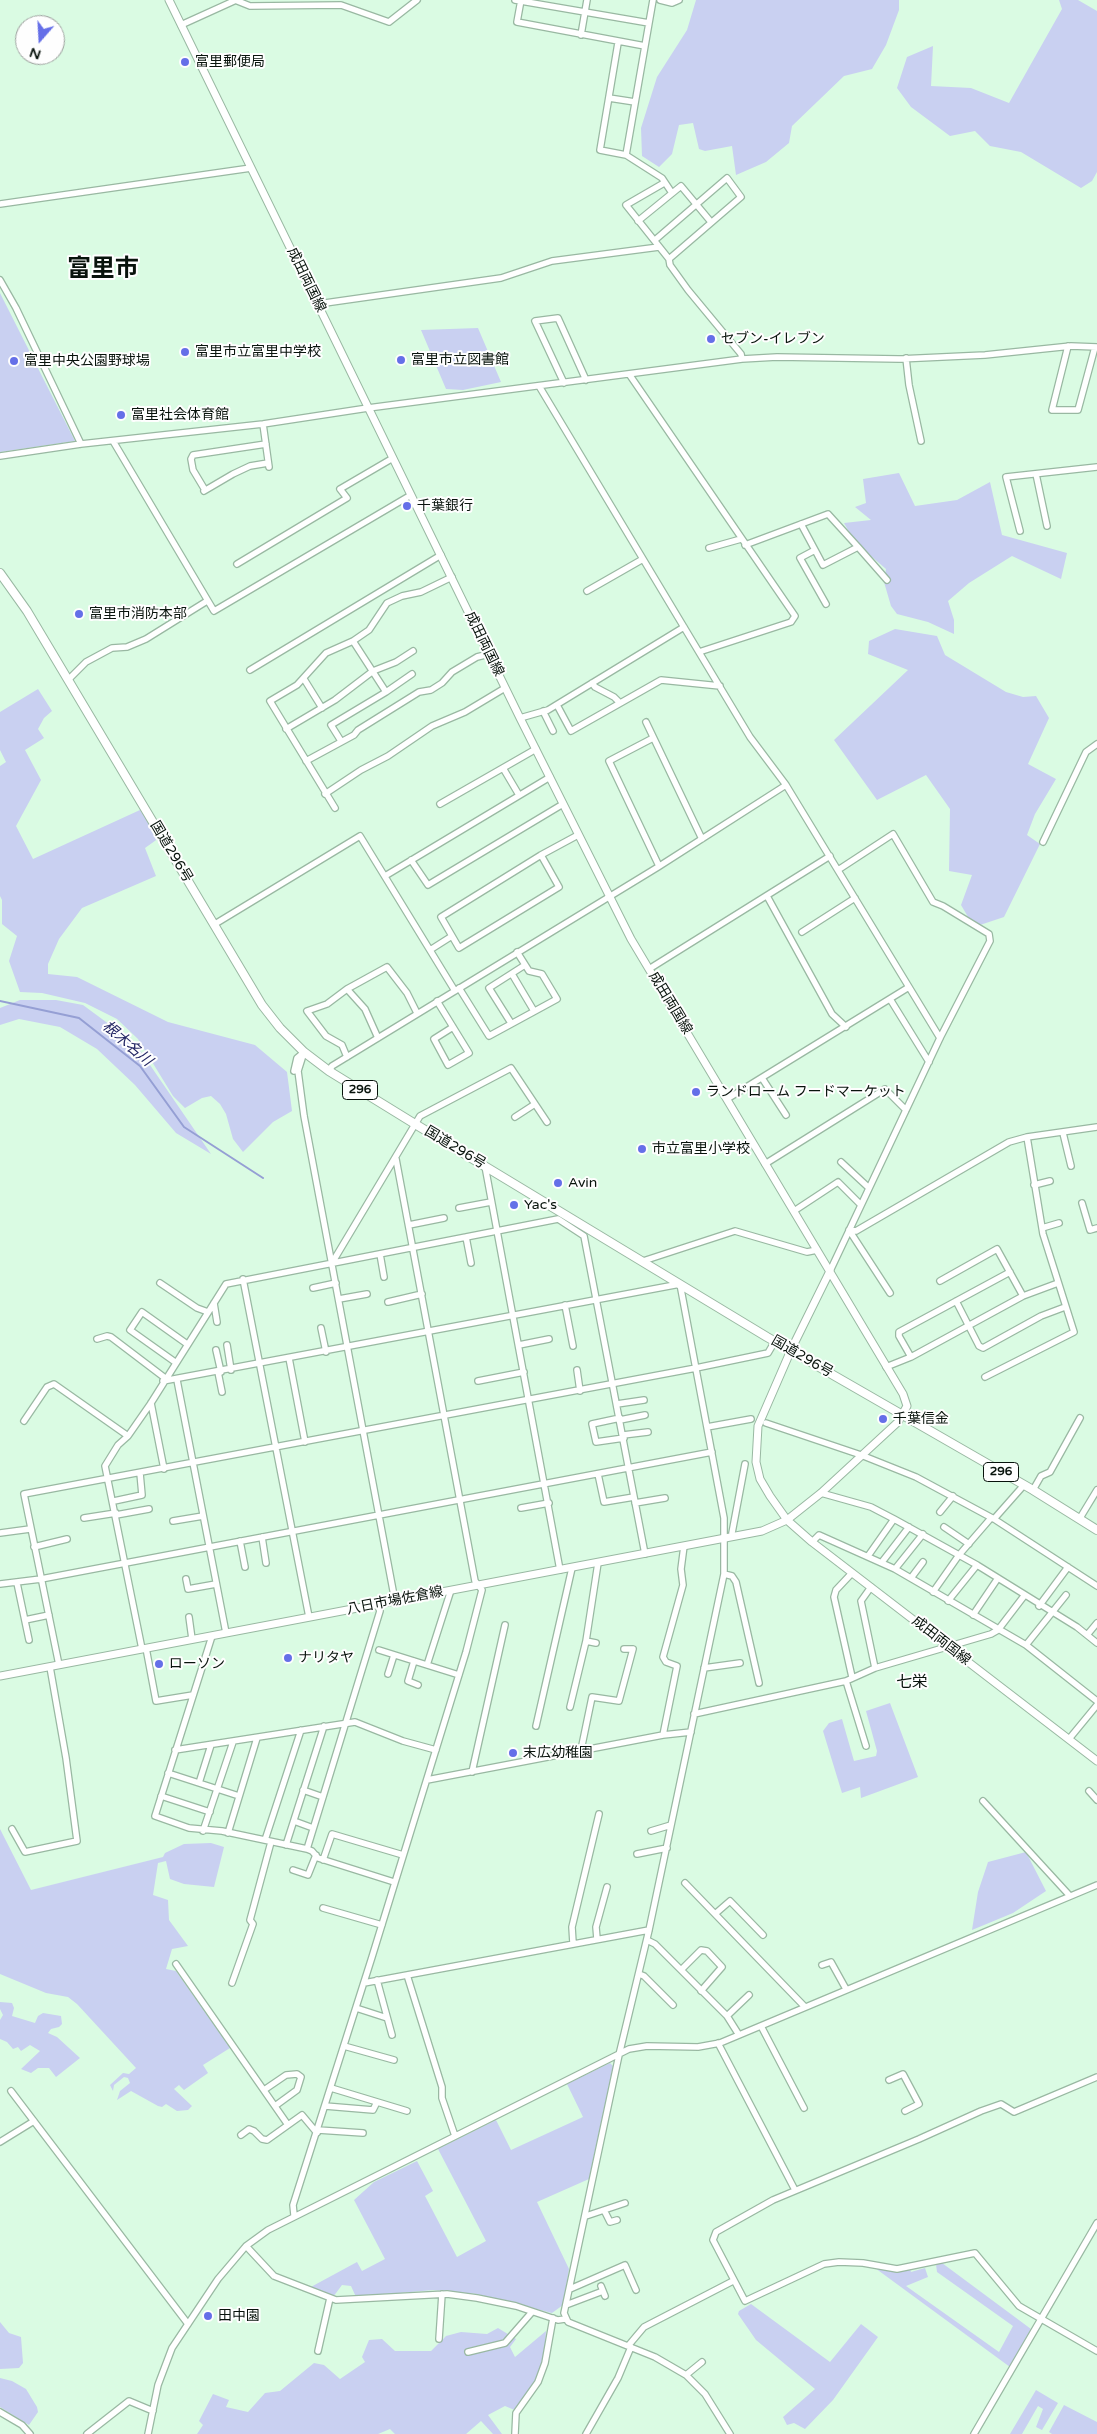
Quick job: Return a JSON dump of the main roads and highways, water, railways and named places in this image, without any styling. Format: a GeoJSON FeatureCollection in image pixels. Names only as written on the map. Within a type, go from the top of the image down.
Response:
{"type":"FeatureCollection","features":[{"type":"Feature","properties":{"kind":"highway","name":"国道296号"},"geometry":{"type":"LineString","coordinates":[[0,575],[27,611],[262,1004],[280,1028],[304,1052],[329,1071],[485,1166],[569,1221],[643,1261],[775,1341],[1033,1490],[1097,1530]]}},
{"type":"Feature","properties":{"kind":"main road","name":"成田両国線"},"geometry":{"type":"LineString","coordinates":[[169,0],[505,688],[609,896],[649,969],[830,1271],[906,1402],[903,1416]]}},
{"type":"Feature","properties":{"kind":"main road","name":"成田両国線"},"geometry":{"type":"LineString","coordinates":[[830,1271],[791,1350],[758,1426],[756,1462],[760,1479],[787,1520],[812,1542],[1097,1761]]}},
{"type":"Feature","properties":{"kind":"main road"},"geometry":{"type":"LineString","coordinates":[[787,1520],[821,1494],[861,1455],[892,1429],[903,1416]]}},
{"type":"Feature","properties":{"kind":"main road","name":"八日市場佐倉線"},"geometry":{"type":"LineString","coordinates":[[0,1676],[724,1539],[762,1531],[787,1520]]}},
{"type":"Feature","properties":{"kind":"waterway","name":"根木名川"},"geometry":{"type":"LineString","coordinates":[[0,1001],[79,1018],[140,1066],[184,1127],[263,1178]]}},
{"type":"Feature","properties":{"kind":"place","name":"富里郵便局"},"geometry":{"type":"Point","coordinates":[185,62]}},
{"type":"Feature","properties":{"kind":"place","name":"セブン-イレブン"},"geometry":{"type":"Point","coordinates":[711,339]}},
{"type":"Feature","properties":{"kind":"place","name":"富里市立富里中学校"},"geometry":{"type":"Point","coordinates":[185,352]}},
{"type":"Feature","properties":{"kind":"place","name":"富里市立図書館"},"geometry":{"type":"Point","coordinates":[401,360]}},
{"type":"Feature","properties":{"kind":"place","name":"富里中央公園野球場"},"geometry":{"type":"Point","coordinates":[14,361]}},
{"type":"Feature","properties":{"kind":"place","name":"富里社会体育館"},"geometry":{"type":"Point","coordinates":[121,415]}},
{"type":"Feature","properties":{"kind":"place","name":"千葉銀行"},"geometry":{"type":"Point","coordinates":[407,506]}},
{"type":"Feature","properties":{"kind":"place","name":"富里市消防本部"},"geometry":{"type":"Point","coordinates":[79,614]}},
{"type":"Feature","properties":{"kind":"place","name":"ランドローム フードマーケット"},"geometry":{"type":"Point","coordinates":[696,1092]}},
{"type":"Feature","properties":{"kind":"place","name":"市立富里小学校"},"geometry":{"type":"Point","coordinates":[642,1149]}},
{"type":"Feature","properties":{"kind":"place","name":"Avin"},"geometry":{"type":"Point","coordinates":[558,1183]}},
{"type":"Feature","properties":{"kind":"place","name":"Yac's"},"geometry":{"type":"Point","coordinates":[514,1205]}},
{"type":"Feature","properties":{"kind":"place","name":"千葉信金"},"geometry":{"type":"Point","coordinates":[883,1419]}},
{"type":"Feature","properties":{"kind":"place","name":"ナリタヤ"},"geometry":{"type":"Point","coordinates":[288,1658]}},
{"type":"Feature","properties":{"kind":"place","name":"ローソン"},"geometry":{"type":"Point","coordinates":[159,1664]}},
{"type":"Feature","properties":{"kind":"place","name":"末広幼稚園"},"geometry":{"type":"Point","coordinates":[513,1753]}},
{"type":"Feature","properties":{"kind":"place","name":"田中園"},"geometry":{"type":"Point","coordinates":[208,2316]}},
{"type":"Feature","properties":{"kind":"district","name":"富里市"},"geometry":{"type":"Point","coordinates":[103,270]}},
{"type":"Feature","properties":{"kind":"district","name":"七栄"},"geometry":{"type":"Point","coordinates":[912,1683]}}]}
